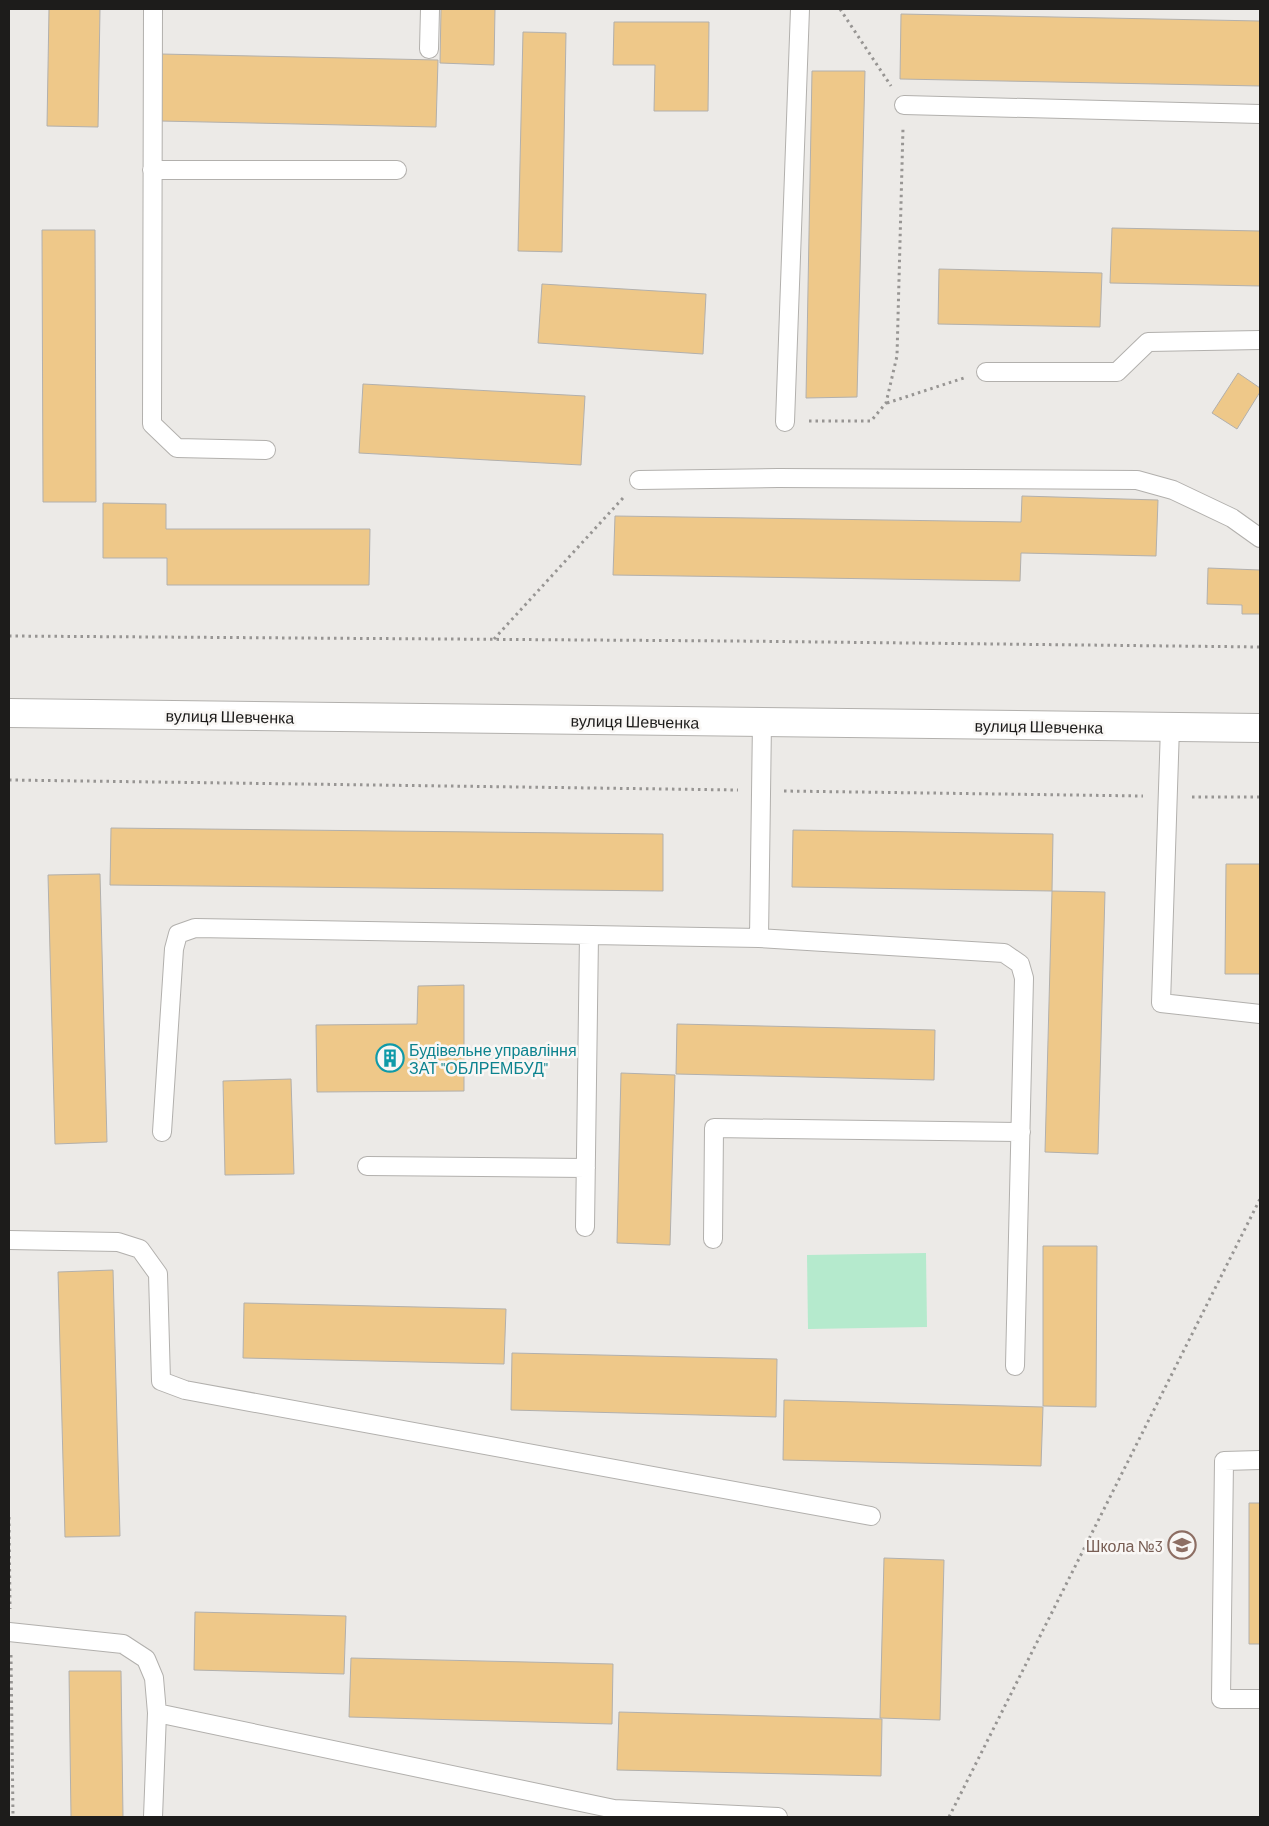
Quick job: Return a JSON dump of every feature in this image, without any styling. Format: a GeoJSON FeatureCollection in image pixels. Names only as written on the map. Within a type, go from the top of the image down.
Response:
{"type":"FeatureCollection","features":[{"type":"Feature","properties":{"kind":"street","name":"вулиця Шевченка"},"geometry":{"type":"LineString","coordinates":[[9,713],[1260,728]]}},
{"type":"Feature","properties":{"kind":"lane"},"geometry":{"type":"LineString","coordinates":[[153,9],[152,424],[177,448],[266,450]]}},
{"type":"Feature","properties":{"kind":"lane"},"geometry":{"type":"LineString","coordinates":[[429,49],[430,9]]}},
{"type":"Feature","properties":{"kind":"lane"},"geometry":{"type":"LineString","coordinates":[[785,422],[800,9]]}},
{"type":"Feature","properties":{"kind":"lane"},"geometry":{"type":"LineString","coordinates":[[904,105],[1260,114]]}},
{"type":"Feature","properties":{"kind":"lane"},"geometry":{"type":"LineString","coordinates":[[152,170],[397,170]]}},
{"type":"Feature","properties":{"kind":"lane"},"geometry":{"type":"LineString","coordinates":[[986,372],[1117,372],[1148,342],[1260,340]]}},
{"type":"Feature","properties":{"kind":"lane"},"geometry":{"type":"LineString","coordinates":[[639,480],[778,478],[1137,480],[1173,490],[1232,518],[1260,538]]}},
{"type":"Feature","properties":{"kind":"lane"},"geometry":{"type":"LineString","coordinates":[[759,938],[762,722]]}},
{"type":"Feature","properties":{"kind":"lane"},"geometry":{"type":"LineString","coordinates":[[1170,727],[1161,1003],[1260,1014]]}},
{"type":"Feature","properties":{"kind":"lane"},"geometry":{"type":"LineString","coordinates":[[162,1132],[174,949],[178,934],[195,928],[759,938],[1004,953],[1020,964],[1024,978],[1015,1366]]}},
{"type":"Feature","properties":{"kind":"lane"},"geometry":{"type":"LineString","coordinates":[[585,1228],[589,935]]}},
{"type":"Feature","properties":{"kind":"lane"},"geometry":{"type":"LineString","coordinates":[[713,1239],[714,1128],[1021,1132]]}},
{"type":"Feature","properties":{"kind":"lane"},"geometry":{"type":"LineString","coordinates":[[367,1166],[586,1168]]}},
{"type":"Feature","properties":{"kind":"lane"},"geometry":{"type":"LineString","coordinates":[[9,1240],[118,1242],[140,1249],[158,1274],[161,1380],[185,1390],[871,1516]]}},
{"type":"Feature","properties":{"kind":"lane"},"geometry":{"type":"LineString","coordinates":[[1260,1460],[1224,1461],[1221,1699],[1260,1699]]}},
{"type":"Feature","properties":{"kind":"lane"},"geometry":{"type":"LineString","coordinates":[[10,1632],[122,1644],[146,1659],[154,1678],[157,1713],[153,1817]]}},
{"type":"Feature","properties":{"kind":"lane"},"geometry":{"type":"LineString","coordinates":[[157,1713],[614,1809],[778,1817]]}},
{"type":"Feature","properties":{"kind":"path"},"geometry":{"type":"LineString","coordinates":[[785,422],[871,420],[886,403],[897,356],[904,105],[840,9]]}},
{"type":"Feature","properties":{"kind":"path"},"geometry":{"type":"LineString","coordinates":[[886,403],[986,372]]}},
{"type":"Feature","properties":{"kind":"path"},"geometry":{"type":"LineString","coordinates":[[493,639],[639,480]]}},
{"type":"Feature","properties":{"kind":"path"},"geometry":{"type":"LineString","coordinates":[[9,636],[1260,647]]}},
{"type":"Feature","properties":{"kind":"path"},"geometry":{"type":"LineString","coordinates":[[9,780],[1260,798]]}},
{"type":"Feature","properties":{"kind":"path"},"geometry":{"type":"LineString","coordinates":[[949,1817],[1260,1199]]}},
{"type":"Feature","properties":{"kind":"path"},"geometry":{"type":"LineString","coordinates":[[9,1517],[13,1817]]}},
{"type":"Feature","properties":{"kind":"green space"},"geometry":{"type":"Polygon","coordinates":[[[926,1253],[927,1327],[808,1329],[807,1255],[926,1253]]]}},
{"type":"Feature","properties":{"kind":"building"},"geometry":{"type":"Polygon","coordinates":[[[49,9],[100,9],[98,127],[47,126],[49,9]]]}},
{"type":"Feature","properties":{"kind":"building"},"geometry":{"type":"Polygon","coordinates":[[[441,9],[495,9],[494,65],[440,63],[441,9]]]}},
{"type":"Feature","properties":{"kind":"building"},"geometry":{"type":"Polygon","coordinates":[[[901,14],[1260,21],[1260,86],[900,79],[901,14]]]}},
{"type":"Feature","properties":{"kind":"building"},"geometry":{"type":"Polygon","coordinates":[[[614,22],[709,22],[708,111],[654,111],[655,65],[613,65],[614,22]]]}},
{"type":"Feature","properties":{"kind":"building"},"geometry":{"type":"Polygon","coordinates":[[[523,32],[566,33],[562,252],[518,251],[523,32]]]}},
{"type":"Feature","properties":{"kind":"building"},"geometry":{"type":"Polygon","coordinates":[[[161,54],[438,60],[436,127],[160,121],[161,54]]]}},
{"type":"Feature","properties":{"kind":"building"},"geometry":{"type":"Polygon","coordinates":[[[812,71],[865,71],[857,397],[806,398],[812,71]]]}},
{"type":"Feature","properties":{"kind":"building"},"geometry":{"type":"Polygon","coordinates":[[[1112,228],[1260,231],[1260,286],[1110,283],[1112,228]]]}},
{"type":"Feature","properties":{"kind":"building"},"geometry":{"type":"Polygon","coordinates":[[[42,230],[95,230],[96,502],[43,502],[42,230]]]}},
{"type":"Feature","properties":{"kind":"building"},"geometry":{"type":"Polygon","coordinates":[[[939,269],[1102,273],[1100,327],[938,324],[939,269]]]}},
{"type":"Feature","properties":{"kind":"building"},"geometry":{"type":"Polygon","coordinates":[[[542,284],[706,294],[703,354],[538,343],[542,284]]]}},
{"type":"Feature","properties":{"kind":"building"},"geometry":{"type":"Polygon","coordinates":[[[1238,373],[1260,388],[1260,392],[1237,429],[1212,413],[1238,373]]]}},
{"type":"Feature","properties":{"kind":"building"},"geometry":{"type":"Polygon","coordinates":[[[363,384],[585,396],[581,465],[359,453],[363,384]]]}},
{"type":"Feature","properties":{"kind":"building"},"geometry":{"type":"Polygon","coordinates":[[[1022,496],[1158,500],[1156,556],[1021,553],[1020,581],[613,575],[615,516],[1021,522],[1022,496]]]}},
{"type":"Feature","properties":{"kind":"building"},"geometry":{"type":"Polygon","coordinates":[[[103,503],[166,504],[166,529],[370,529],[369,585],[167,585],[167,558],[103,558],[103,503]]]}},
{"type":"Feature","properties":{"kind":"building"},"geometry":{"type":"Polygon","coordinates":[[[1208,568],[1260,570],[1260,614],[1242,614],[1242,605],[1207,604],[1208,568]]]}},
{"type":"Feature","properties":{"kind":"building"},"geometry":{"type":"Polygon","coordinates":[[[111,828],[663,834],[663,891],[110,885],[111,828]]]}},
{"type":"Feature","properties":{"kind":"building"},"geometry":{"type":"Polygon","coordinates":[[[793,830],[1053,834],[1052,891],[792,887],[793,830]]]}},
{"type":"Feature","properties":{"kind":"building"},"geometry":{"type":"Polygon","coordinates":[[[1226,864],[1260,864],[1260,974],[1225,974],[1226,864]]]}},
{"type":"Feature","properties":{"kind":"building"},"geometry":{"type":"Polygon","coordinates":[[[100,874],[107,1142],[55,1144],[48,875],[100,874]]]}},
{"type":"Feature","properties":{"kind":"building"},"geometry":{"type":"Polygon","coordinates":[[[1052,891],[1105,892],[1098,1154],[1045,1152],[1052,891]]]}},
{"type":"Feature","properties":{"kind":"building","name":"Будівельне управління ЗАТ \"ОБЛРЕМБУД\""},"geometry":{"type":"Polygon","coordinates":[[[464,985],[464,1091],[317,1092],[316,1025],[417,1024],[418,986],[464,985]]]}},
{"type":"Feature","properties":{"kind":"building"},"geometry":{"type":"Polygon","coordinates":[[[677,1024],[935,1030],[934,1080],[676,1074],[677,1024]]]}},
{"type":"Feature","properties":{"kind":"building"},"geometry":{"type":"Polygon","coordinates":[[[621,1073],[675,1075],[670,1245],[617,1243],[621,1073]]]}},
{"type":"Feature","properties":{"kind":"building"},"geometry":{"type":"Polygon","coordinates":[[[291,1079],[294,1174],[225,1175],[223,1081],[291,1079]]]}},
{"type":"Feature","properties":{"kind":"building"},"geometry":{"type":"Polygon","coordinates":[[[1043,1246],[1097,1246],[1096,1407],[1043,1406],[1043,1246]]]}},
{"type":"Feature","properties":{"kind":"building"},"geometry":{"type":"Polygon","coordinates":[[[113,1270],[120,1536],[65,1537],[58,1272],[113,1270]]]}},
{"type":"Feature","properties":{"kind":"building"},"geometry":{"type":"Polygon","coordinates":[[[244,1303],[506,1309],[504,1364],[243,1358],[244,1303]]]}},
{"type":"Feature","properties":{"kind":"building"},"geometry":{"type":"Polygon","coordinates":[[[512,1353],[777,1359],[776,1417],[511,1410],[512,1353]]]}},
{"type":"Feature","properties":{"kind":"building"},"geometry":{"type":"Polygon","coordinates":[[[784,1400],[1043,1407],[1041,1466],[783,1460],[784,1400]]]}},
{"type":"Feature","properties":{"kind":"building"},"geometry":{"type":"Polygon","coordinates":[[[1249,1503],[1260,1503],[1260,1644],[1249,1644],[1249,1503]]]}},
{"type":"Feature","properties":{"kind":"building"},"geometry":{"type":"Polygon","coordinates":[[[884,1558],[944,1560],[940,1720],[880,1718],[884,1558]]]}},
{"type":"Feature","properties":{"kind":"building"},"geometry":{"type":"Polygon","coordinates":[[[195,1612],[346,1616],[344,1674],[194,1670],[195,1612]]]}},
{"type":"Feature","properties":{"kind":"building"},"geometry":{"type":"Polygon","coordinates":[[[351,1658],[613,1664],[612,1724],[349,1717],[351,1658]]]}},
{"type":"Feature","properties":{"kind":"building"},"geometry":{"type":"Polygon","coordinates":[[[69,1671],[121,1671],[123,1817],[71,1817],[69,1671]]]}},
{"type":"Feature","properties":{"kind":"building"},"geometry":{"type":"Polygon","coordinates":[[[619,1712],[882,1719],[881,1776],[617,1770],[619,1712]]]}},
{"type":"Feature","properties":{"kind":"place","name":"Будівельне управління ЗАТ \"ОБЛРЕМБУД\""},"geometry":{"type":"Point","coordinates":[390,1058]}},
{"type":"Feature","properties":{"kind":"place","name":"Школа №3"},"geometry":{"type":"Point","coordinates":[1182,1545]}}]}
